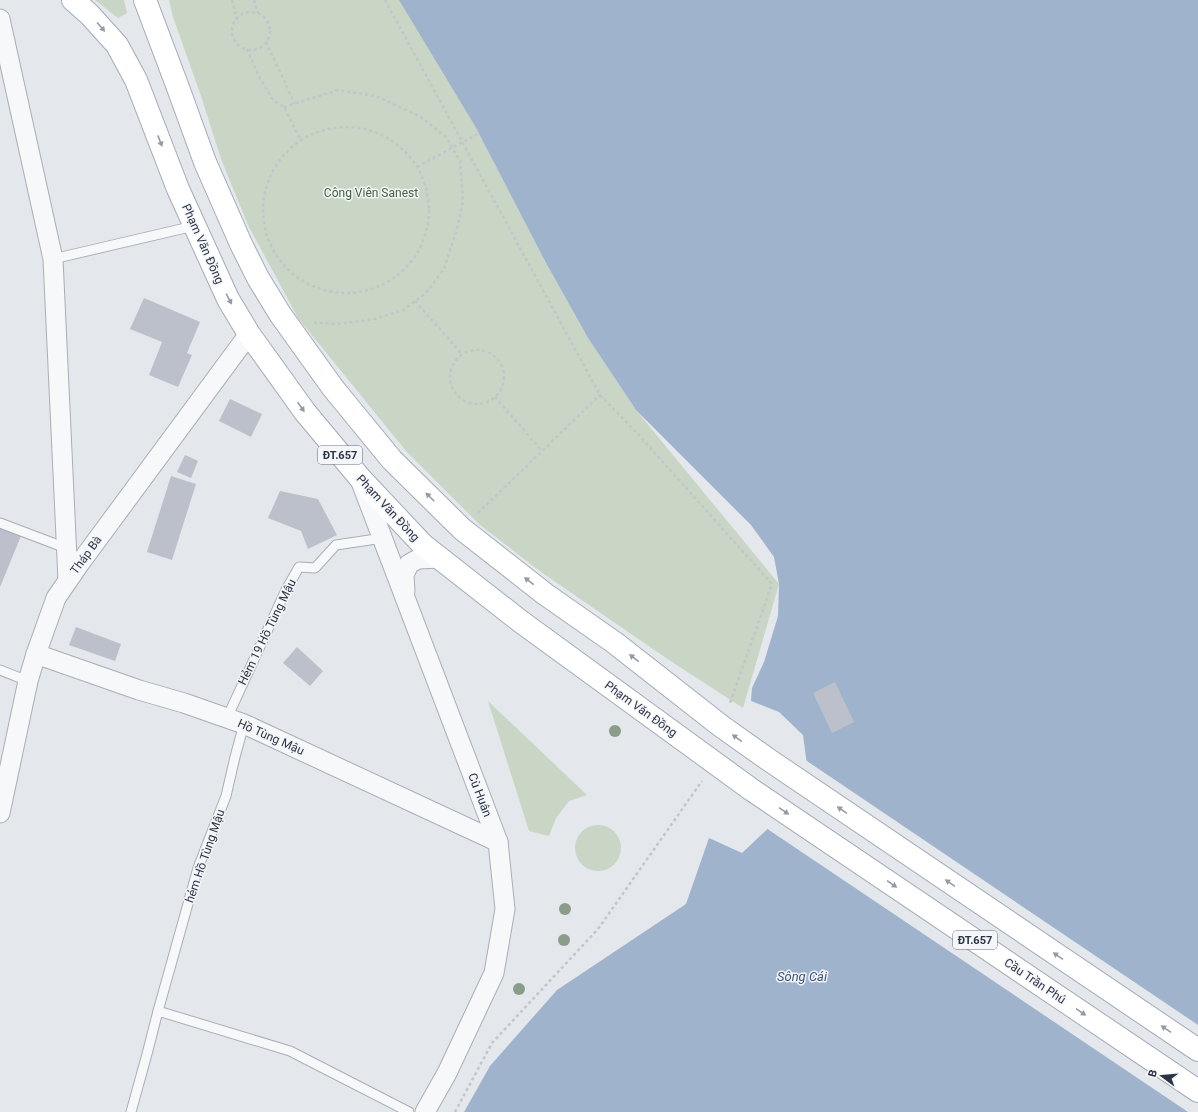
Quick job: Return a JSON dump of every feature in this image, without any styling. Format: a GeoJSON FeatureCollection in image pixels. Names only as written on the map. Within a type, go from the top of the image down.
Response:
{"type":"FeatureCollection","features":[{"type":"Feature","properties":{"kind":"main road","name":"Phạm Văn Đồng"},"geometry":{"type":"LineString","coordinates":[[73,0],[89,14],[116,45],[136,80],[178,189],[228,299],[249,334],[305,412],[360,478],[423,545],[520,621],[752,790]]}},
{"type":"Feature","properties":{"kind":"main road","name":"ĐT.657"},"geometry":{"type":"LineString","coordinates":[[145,0],[205,162],[238,238],[258,278],[284,320],[333,388],[392,460],[462,529],[545,594],[615,643],[721,726],[1198,1050]]}},
{"type":"Feature","properties":{"kind":"main road"},"geometry":{"type":"LineString","coordinates":[[154,0],[177,85]]}},
{"type":"Feature","properties":{"kind":"main road","name":"Cầu Trần Phú"},"geometry":{"type":"LineString","coordinates":[[752,790],[1198,1091]]}},
{"type":"Feature","properties":{"kind":"street"},"geometry":{"type":"LineString","coordinates":[[0,19],[54,259],[68,580]]}},
{"type":"Feature","properties":{"kind":"street","name":"Tháp Bà"},"geometry":{"type":"LineString","coordinates":[[0,813],[28,681],[56,598],[249,334]]}},
{"type":"Feature","properties":{"kind":"street","name":"Cù Huân"},"geometry":{"type":"LineString","coordinates":[[360,478],[498,842],[505,909],[494,973],[447,1073],[425,1112]]}},
{"type":"Feature","properties":{"kind":"street"},"geometry":{"type":"LineString","coordinates":[[405,597],[404,575],[409,564],[418,559],[440,558]]}},
{"type":"Feature","properties":{"kind":"street","name":"Hồ Tùng Mậu"},"geometry":{"type":"LineString","coordinates":[[36,654],[132,688],[184,703],[235,721],[498,842]]}},
{"type":"Feature","properties":{"kind":"lane"},"geometry":{"type":"LineString","coordinates":[[54,259],[195,226]]}},
{"type":"Feature","properties":{"kind":"lane"},"geometry":{"type":"LineString","coordinates":[[0,523],[66,548]]}},
{"type":"Feature","properties":{"kind":"lane","name":"Hẻm 19 Hồ Tùng Mậu"},"geometry":{"type":"LineString","coordinates":[[235,721],[286,590],[299,567],[315,568],[336,545],[383,538]]}},
{"type":"Feature","properties":{"kind":"lane"},"geometry":{"type":"LineString","coordinates":[[0,670],[28,681]]}},
{"type":"Feature","properties":{"kind":"lane","name":"hẻm Hồ Tùng Mậu"},"geometry":{"type":"LineString","coordinates":[[131,1112],[198,868],[226,796],[235,757],[235,721]]}},
{"type":"Feature","properties":{"kind":"lane"},"geometry":{"type":"LineString","coordinates":[[158,1010],[290,1051],[409,1112]]}},
{"type":"Feature","properties":{"kind":"path"},"geometry":{"type":"LineString","coordinates":[[232,0],[237,20]]}},
{"type":"Feature","properties":{"kind":"path"},"geometry":{"type":"LineString","coordinates":[[254,0],[258,14]]}},
{"type":"Feature","properties":{"kind":"path"},"geometry":{"type":"LineString","coordinates":[[385,0],[600,395],[637,433],[772,584],[721,726]]}},
{"type":"Feature","properties":{"kind":"path"},"geometry":{"type":"LineString","coordinates":[[249,12],[258,14],[266,20],[269,25],[269,37],[266,42],[257,49],[247,49],[240,46],[233,36],[233,29],[237,20],[243,14],[249,12]]}},
{"type":"Feature","properties":{"kind":"path"},"geometry":{"type":"LineString","coordinates":[[266,42],[295,104]]}},
{"type":"Feature","properties":{"kind":"path"},"geometry":{"type":"LineString","coordinates":[[247,49],[258,75],[273,100],[284,107],[301,141]]}},
{"type":"Feature","properties":{"kind":"path"},"geometry":{"type":"LineString","coordinates":[[284,107],[338,90],[376,96],[421,116],[446,137],[460,161],[463,201],[457,229],[444,269],[426,293],[403,310],[375,319],[338,324],[284,320]]}},
{"type":"Feature","properties":{"kind":"path"},"geometry":{"type":"LineString","coordinates":[[350,127],[376,132],[400,146],[417,167],[427,193],[428,220],[421,247],[405,269],[383,285],[356,294],[329,292],[303,283],[282,265],[268,241],[262,214],[266,187],[278,162],[298,142],[301,141],[322,130],[350,127]]}},
{"type":"Feature","properties":{"kind":"path"},"geometry":{"type":"LineString","coordinates":[[417,167],[479,133]]}},
{"type":"Feature","properties":{"kind":"path"},"geometry":{"type":"LineString","coordinates":[[415,301],[462,354]]}},
{"type":"Feature","properties":{"kind":"path"},"geometry":{"type":"LineString","coordinates":[[479,349],[496,357],[501,364],[504,373],[504,382],[501,390],[495,397],[488,402],[479,404],[470,404],[462,400],[451,386],[451,368],[455,360],[470,350],[479,349]]}},
{"type":"Feature","properties":{"kind":"path"},"geometry":{"type":"LineString","coordinates":[[462,529],[600,395]]}},
{"type":"Feature","properties":{"kind":"path"},"geometry":{"type":"LineString","coordinates":[[495,397],[542,451]]}},
{"type":"Feature","properties":{"kind":"path"},"geometry":{"type":"LineString","coordinates":[[455,1112],[492,1043],[598,929],[700,783]]}},
{"type":"Feature","properties":{"kind":"green space"},"geometry":{"type":"Polygon","coordinates":[[[95,0],[124,0],[127,13],[118,18],[95,0]]]}},
{"type":"Feature","properties":{"kind":"green space","name":"Công Viên Sanest"},"geometry":{"type":"Polygon","coordinates":[[[169,0],[405,0],[475,126],[546,263],[588,338],[636,410],[779,584],[743,708],[666,658],[541,572],[479,524],[406,451],[298,318],[248,225],[221,159],[201,96],[173,17],[169,0]]]}},
{"type":"Feature","properties":{"kind":"green space"},"geometry":{"type":"Polygon","coordinates":[[[488,701],[587,795],[569,801],[556,818],[549,836],[529,831],[488,701]]]}},
{"type":"Feature","properties":{"kind":"green space"},"geometry":{"type":"Polygon","coordinates":[[[594,825],[602,825],[611,829],[617,835],[621,848],[617,861],[611,867],[602,871],[594,871],[585,867],[579,861],[575,852],[575,844],[579,835],[585,829],[594,825]]]}},
{"type":"Feature","properties":{"kind":"water","name":"Sông Cái"},"geometry":{"type":"Polygon","coordinates":[[[399,0],[1198,0],[1198,1112],[464,1112],[490,1066],[557,990],[686,904],[709,838],[742,853],[793,805],[807,765],[803,735],[779,712],[751,701],[752,688],[764,662],[778,616],[779,584],[774,557],[751,525],[636,410],[588,338],[546,263],[475,126],[399,0]]]}},
{"type":"Feature","properties":{"kind":"pier"},"geometry":{"type":"Polygon","coordinates":[[[804,759],[1198,1025],[1198,1112],[1188,1112],[766,828],[791,804],[805,765],[804,759]]]}},
{"type":"Feature","properties":{"kind":"building"},"geometry":{"type":"Polygon","coordinates":[[[144,298],[200,322],[187,353],[192,355],[178,387],[149,375],[162,342],[130,329],[144,298]]]}},
{"type":"Feature","properties":{"kind":"building"},"geometry":{"type":"Polygon","coordinates":[[[230,399],[262,414],[251,437],[219,421],[230,399]]]}},
{"type":"Feature","properties":{"kind":"building"},"geometry":{"type":"Polygon","coordinates":[[[185,455],[198,461],[191,478],[177,472],[185,455]]]}},
{"type":"Feature","properties":{"kind":"building"},"geometry":{"type":"Polygon","coordinates":[[[171,476],[196,484],[172,560],[147,552],[171,476]]]}},
{"type":"Feature","properties":{"kind":"building"},"geometry":{"type":"Polygon","coordinates":[[[280,491],[318,499],[337,535],[308,549],[301,531],[268,518],[280,491]]]}},
{"type":"Feature","properties":{"kind":"building"},"geometry":{"type":"Polygon","coordinates":[[[0,527],[21,536],[0,587],[0,527]]]}},
{"type":"Feature","properties":{"kind":"building"},"geometry":{"type":"Polygon","coordinates":[[[76,627],[121,644],[115,661],[69,645],[76,627]]]}},
{"type":"Feature","properties":{"kind":"building"},"geometry":{"type":"Polygon","coordinates":[[[297,647],[323,671],[310,686],[283,663],[297,647]]]}},
{"type":"Feature","properties":{"kind":"building"},"geometry":{"type":"Polygon","coordinates":[[[835,682],[854,722],[832,733],[813,693],[835,682]]]}}]}
